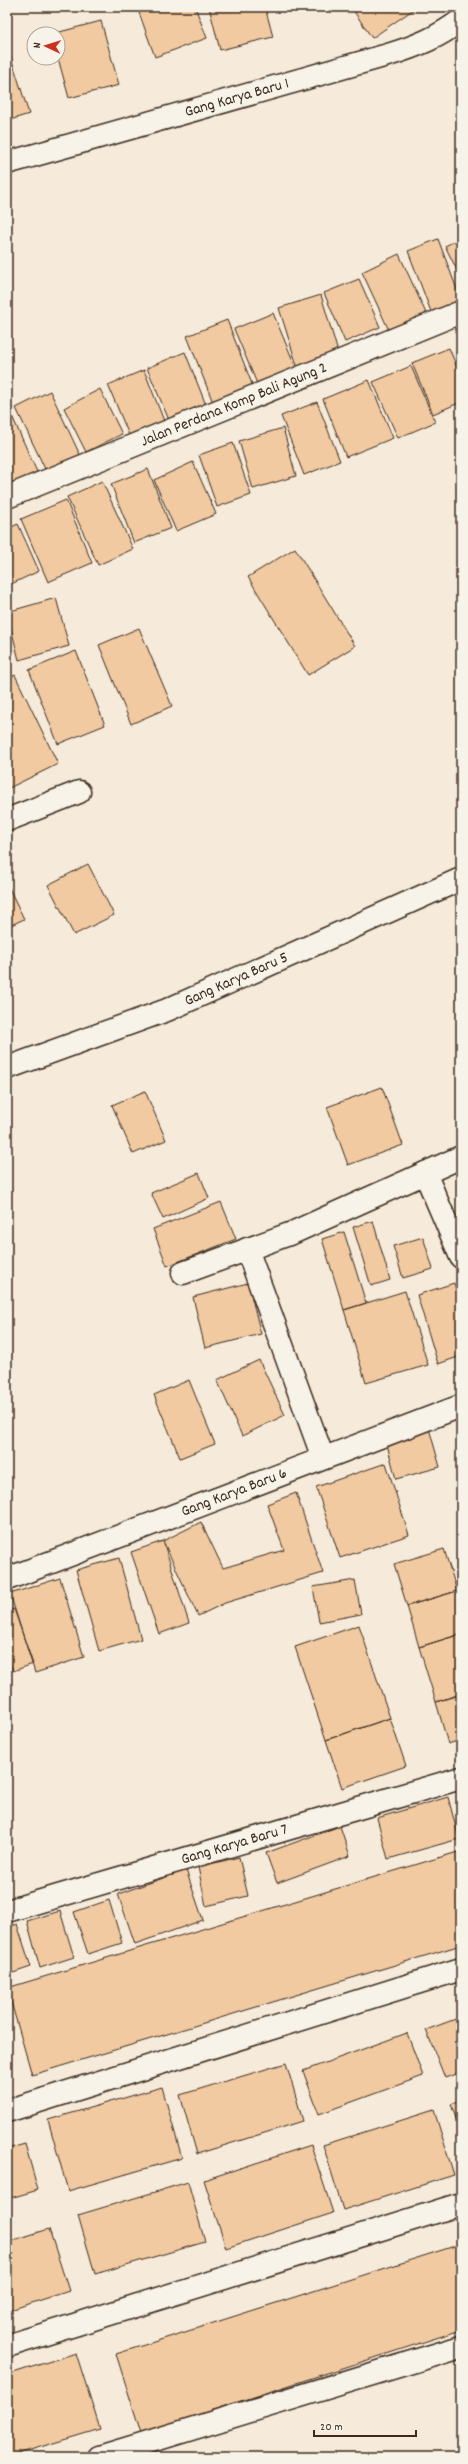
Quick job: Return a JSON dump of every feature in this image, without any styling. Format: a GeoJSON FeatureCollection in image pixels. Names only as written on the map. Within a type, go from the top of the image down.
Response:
{"type":"FeatureCollection","features":[{"type":"Feature","properties":{"kind":"street","name":"Gang Karya Baru 1"},"geometry":{"type":"LineString","coordinates":[[7,163],[420,45],[445,32],[461,20]]}},
{"type":"Feature","properties":{"kind":"street","name":"Jalan Perdana Komp Bali Agung 2"},"geometry":{"type":"LineString","coordinates":[[7,497],[461,312]]}},
{"type":"Feature","properties":{"kind":"street"},"geometry":{"type":"LineString","coordinates":[[7,820],[79,792]]}},
{"type":"Feature","properties":{"kind":"street","name":"Gang Karya Baru 5"},"geometry":{"type":"LineString","coordinates":[[7,1068],[167,1010],[461,879]]}},
{"type":"Feature","properties":{"kind":"street"},"geometry":{"type":"LineString","coordinates":[[183,1273],[314,1224],[461,1157]]}},
{"type":"Feature","properties":{"kind":"street"},"geometry":{"type":"LineString","coordinates":[[424,1173],[461,1257]]}},
{"type":"Feature","properties":{"kind":"street"},"geometry":{"type":"LineString","coordinates":[[247,1249],[324,1458]]}},
{"type":"Feature","properties":{"kind":"street","name":"Gang Karya Baru 6"},"geometry":{"type":"LineString","coordinates":[[7,1579],[461,1406]]}},
{"type":"Feature","properties":{"kind":"street","name":"Gang Karya Baru 7"},"geometry":{"type":"LineString","coordinates":[[7,1911],[461,1778]]}},
{"type":"Feature","properties":{"kind":"street"},"geometry":{"type":"LineString","coordinates":[[7,2111],[461,1969]]}},
{"type":"Feature","properties":{"kind":"street"},"geometry":{"type":"LineString","coordinates":[[7,2346],[461,2204]]}},
{"type":"Feature","properties":{"kind":"street"},"geometry":{"type":"LineString","coordinates":[[99,2457],[461,2347]]}},
{"type":"Feature","properties":{"kind":"building"},"geometry":{"type":"Polygon","coordinates":[[[137,7],[195,7],[207,38],[155,57],[137,7]]]}},
{"type":"Feature","properties":{"kind":"building"},"geometry":{"type":"Polygon","coordinates":[[[209,7],[265,7],[273,37],[220,50],[209,7]]]}},
{"type":"Feature","properties":{"kind":"building"},"geometry":{"type":"Polygon","coordinates":[[[351,7],[417,7],[372,38],[351,7]]]}},
{"type":"Feature","properties":{"kind":"building"},"geometry":{"type":"Polygon","coordinates":[[[101,21],[119,85],[69,98],[60,66],[66,66],[66,30],[101,21]]]}},
{"type":"Feature","properties":{"kind":"building"},"geometry":{"type":"Polygon","coordinates":[[[7,45],[29,114],[7,121],[7,45]]]}},
{"type":"Feature","properties":{"kind":"building"},"geometry":{"type":"Polygon","coordinates":[[[461,238],[461,278],[445,246],[461,238]]]}},
{"type":"Feature","properties":{"kind":"building"},"geometry":{"type":"Polygon","coordinates":[[[438,239],[461,300],[461,307],[433,317],[408,251],[438,239]]]}},
{"type":"Feature","properties":{"kind":"building"},"geometry":{"type":"Polygon","coordinates":[[[399,254],[430,322],[393,339],[362,272],[399,254]]]}},
{"type":"Feature","properties":{"kind":"building"},"geometry":{"type":"Polygon","coordinates":[[[359,279],[380,327],[345,342],[324,293],[359,279]]]}},
{"type":"Feature","properties":{"kind":"building"},"geometry":{"type":"Polygon","coordinates":[[[321,295],[340,359],[299,372],[279,308],[321,295]]]}},
{"type":"Feature","properties":{"kind":"building"},"geometry":{"type":"Polygon","coordinates":[[[273,313],[297,370],[258,386],[234,329],[273,313]]]}},
{"type":"Feature","properties":{"kind":"building"},"geometry":{"type":"Polygon","coordinates":[[[227,320],[254,389],[214,405],[187,336],[227,320]]]}},
{"type":"Feature","properties":{"kind":"building"},"geometry":{"type":"Polygon","coordinates":[[[449,348],[461,377],[461,402],[433,414],[412,363],[449,348]]]}},
{"type":"Feature","properties":{"kind":"building"},"geometry":{"type":"Polygon","coordinates":[[[461,349],[461,361],[456,352],[461,349]]]}},
{"type":"Feature","properties":{"kind":"building"},"geometry":{"type":"Polygon","coordinates":[[[185,352],[206,405],[169,420],[147,368],[185,352]]]}},
{"type":"Feature","properties":{"kind":"building"},"geometry":{"type":"Polygon","coordinates":[[[411,366],[435,422],[398,438],[373,382],[411,366]]]}},
{"type":"Feature","properties":{"kind":"building"},"geometry":{"type":"Polygon","coordinates":[[[144,370],[166,426],[131,440],[108,385],[144,370]]]}},
{"type":"Feature","properties":{"kind":"building"},"geometry":{"type":"Polygon","coordinates":[[[369,380],[393,438],[346,457],[323,399],[369,380]]]}},
{"type":"Feature","properties":{"kind":"building"},"geometry":{"type":"Polygon","coordinates":[[[100,389],[122,434],[86,452],[64,408],[100,389]]]}},
{"type":"Feature","properties":{"kind":"building"},"geometry":{"type":"Polygon","coordinates":[[[50,391],[80,455],[46,471],[16,408],[50,391]]]}},
{"type":"Feature","properties":{"kind":"building"},"geometry":{"type":"Polygon","coordinates":[[[317,402],[340,461],[304,475],[281,416],[317,402]]]}},
{"type":"Feature","properties":{"kind":"building"},"geometry":{"type":"Polygon","coordinates":[[[12,416],[37,472],[7,486],[7,418],[12,416]]]}},
{"type":"Feature","properties":{"kind":"building"},"geometry":{"type":"Polygon","coordinates":[[[283,428],[296,476],[253,489],[239,441],[283,428]]]}},
{"type":"Feature","properties":{"kind":"building"},"geometry":{"type":"Polygon","coordinates":[[[233,443],[251,495],[217,507],[199,455],[233,443]]]}},
{"type":"Feature","properties":{"kind":"building"},"geometry":{"type":"Polygon","coordinates":[[[193,462],[216,514],[176,531],[154,480],[193,462]]]}},
{"type":"Feature","properties":{"kind":"building"},"geometry":{"type":"Polygon","coordinates":[[[148,469],[171,528],[134,543],[111,484],[148,469]]]}},
{"type":"Feature","properties":{"kind":"building"},"geometry":{"type":"Polygon","coordinates":[[[102,481],[133,549],[98,565],[67,497],[102,481]]]}},
{"type":"Feature","properties":{"kind":"building"},"geometry":{"type":"Polygon","coordinates":[[[66,500],[92,563],[48,582],[21,519],[66,500]]]}},
{"type":"Feature","properties":{"kind":"building"},"geometry":{"type":"Polygon","coordinates":[[[18,524],[39,571],[7,586],[7,529],[18,524]]]}},
{"type":"Feature","properties":{"kind":"building"},"geometry":{"type":"Polygon","coordinates":[[[295,548],[355,646],[308,675],[248,577],[295,548]]]}},
{"type":"Feature","properties":{"kind":"building"},"geometry":{"type":"Polygon","coordinates":[[[56,598],[69,646],[19,660],[7,612],[56,598]]]}},
{"type":"Feature","properties":{"kind":"building"},"geometry":{"type":"Polygon","coordinates":[[[139,628],[172,706],[131,724],[99,645],[139,628]]]}},
{"type":"Feature","properties":{"kind":"building"},"geometry":{"type":"Polygon","coordinates":[[[76,651],[105,725],[58,744],[29,670],[76,651]]]}},
{"type":"Feature","properties":{"kind":"building"},"geometry":{"type":"Polygon","coordinates":[[[15,675],[58,764],[9,788],[7,783],[7,679],[15,675]]]}},
{"type":"Feature","properties":{"kind":"building"},"geometry":{"type":"Polygon","coordinates":[[[88,864],[114,915],[74,935],[48,885],[88,864]]]}},
{"type":"Feature","properties":{"kind":"building"},"geometry":{"type":"Polygon","coordinates":[[[7,884],[24,919],[7,927],[7,884]]]}},
{"type":"Feature","properties":{"kind":"building"},"geometry":{"type":"Polygon","coordinates":[[[382,1087],[403,1145],[348,1165],[327,1107],[382,1087]]]}},
{"type":"Feature","properties":{"kind":"building"},"geometry":{"type":"Polygon","coordinates":[[[145,1091],[166,1140],[133,1154],[112,1105],[145,1091]]]}},
{"type":"Feature","properties":{"kind":"building"},"geometry":{"type":"Polygon","coordinates":[[[199,1173],[209,1198],[163,1219],[151,1193],[199,1173]]]}},
{"type":"Feature","properties":{"kind":"building"},"geometry":{"type":"Polygon","coordinates":[[[221,1202],[236,1239],[167,1266],[153,1229],[221,1202]]]}},
{"type":"Feature","properties":{"kind":"building"},"geometry":{"type":"Polygon","coordinates":[[[373,1221],[390,1280],[371,1286],[353,1227],[373,1221]]]}},
{"type":"Feature","properties":{"kind":"building"},"geometry":{"type":"Polygon","coordinates":[[[344,1232],[366,1303],[344,1310],[322,1239],[344,1232]]]}},
{"type":"Feature","properties":{"kind":"building"},"geometry":{"type":"Polygon","coordinates":[[[423,1237],[433,1269],[403,1278],[393,1246],[423,1237]]]}},
{"type":"Feature","properties":{"kind":"building"},"geometry":{"type":"Polygon","coordinates":[[[248,1283],[261,1334],[205,1348],[193,1297],[248,1283]]]}},
{"type":"Feature","properties":{"kind":"building"},"geometry":{"type":"Polygon","coordinates":[[[454,1283],[461,1306],[461,1356],[438,1364],[417,1295],[454,1283]]]}},
{"type":"Feature","properties":{"kind":"building"},"geometry":{"type":"Polygon","coordinates":[[[405,1291],[428,1365],[366,1383],[344,1310],[405,1291]]]}},
{"type":"Feature","properties":{"kind":"building"},"geometry":{"type":"Polygon","coordinates":[[[259,1360],[285,1415],[242,1436],[217,1380],[259,1360]]]}},
{"type":"Feature","properties":{"kind":"building"},"geometry":{"type":"Polygon","coordinates":[[[189,1380],[215,1444],[180,1458],[154,1395],[189,1380]]]}},
{"type":"Feature","properties":{"kind":"building"},"geometry":{"type":"Polygon","coordinates":[[[428,1425],[440,1467],[396,1479],[385,1437],[428,1425]]]}},
{"type":"Feature","properties":{"kind":"building"},"geometry":{"type":"Polygon","coordinates":[[[386,1463],[409,1535],[340,1558],[316,1487],[386,1463]]]}},
{"type":"Feature","properties":{"kind":"building"},"geometry":{"type":"Polygon","coordinates":[[[296,1493],[323,1573],[225,1603],[198,1616],[163,1541],[201,1522],[223,1568],[284,1550],[267,1504],[296,1493]]]}},
{"type":"Feature","properties":{"kind":"building"},"geometry":{"type":"Polygon","coordinates":[[[163,1541],[189,1623],[159,1634],[131,1552],[163,1541]]]}},
{"type":"Feature","properties":{"kind":"building"},"geometry":{"type":"Polygon","coordinates":[[[444,1549],[457,1591],[407,1606],[394,1564],[444,1549]]]}},
{"type":"Feature","properties":{"kind":"building"},"geometry":{"type":"Polygon","coordinates":[[[119,1558],[141,1639],[99,1651],[76,1570],[119,1558]]]}},
{"type":"Feature","properties":{"kind":"building"},"geometry":{"type":"Polygon","coordinates":[[[60,1578],[84,1657],[35,1673],[10,1594],[60,1578]]]}},
{"type":"Feature","properties":{"kind":"building"},"geometry":{"type":"Polygon","coordinates":[[[355,1580],[361,1614],[319,1622],[313,1587],[355,1580]]]}},
{"type":"Feature","properties":{"kind":"building"},"geometry":{"type":"Polygon","coordinates":[[[457,1591],[461,1604],[461,1634],[419,1647],[407,1606],[457,1591]]]}},
{"type":"Feature","properties":{"kind":"building"},"geometry":{"type":"Polygon","coordinates":[[[14,1609],[33,1664],[13,1671],[9,1661],[7,1662],[7,1611],[14,1609]]]}},
{"type":"Feature","properties":{"kind":"building"},"geometry":{"type":"Polygon","coordinates":[[[359,1625],[390,1718],[326,1740],[295,1647],[359,1625]]]}},
{"type":"Feature","properties":{"kind":"building"},"geometry":{"type":"Polygon","coordinates":[[[461,1634],[461,1694],[436,1702],[419,1647],[461,1634]]]}},
{"type":"Feature","properties":{"kind":"building"},"geometry":{"type":"Polygon","coordinates":[[[461,1694],[461,1740],[448,1744],[436,1702],[461,1694]]]}},
{"type":"Feature","properties":{"kind":"building"},"geometry":{"type":"Polygon","coordinates":[[[390,1718],[406,1766],[342,1788],[326,1740],[390,1718]]]}},
{"type":"Feature","properties":{"kind":"building"},"geometry":{"type":"Polygon","coordinates":[[[448,1797],[459,1839],[388,1859],[377,1818],[448,1797]]]}},
{"type":"Feature","properties":{"kind":"building"},"geometry":{"type":"Polygon","coordinates":[[[340,1826],[350,1856],[277,1883],[266,1853],[340,1826]]]}},
{"type":"Feature","properties":{"kind":"building"},"geometry":{"type":"Polygon","coordinates":[[[461,1851],[461,1945],[32,2075],[7,1988],[461,1851]]]}},
{"type":"Feature","properties":{"kind":"building"},"geometry":{"type":"Polygon","coordinates":[[[239,1857],[248,1896],[206,1906],[198,1867],[239,1857]]]}},
{"type":"Feature","properties":{"kind":"building"},"geometry":{"type":"Polygon","coordinates":[[[186,1870],[203,1920],[135,1944],[118,1894],[186,1870]]]}},
{"type":"Feature","properties":{"kind":"building"},"geometry":{"type":"Polygon","coordinates":[[[109,1900],[122,1943],[88,1954],[74,1912],[109,1900]]]}},
{"type":"Feature","properties":{"kind":"building"},"geometry":{"type":"Polygon","coordinates":[[[60,1911],[74,1957],[40,1968],[27,1921],[60,1911]]]}},
{"type":"Feature","properties":{"kind":"building"},"geometry":{"type":"Polygon","coordinates":[[[17,1924],[31,1967],[7,1975],[7,1928],[17,1924]]]}},
{"type":"Feature","properties":{"kind":"building"},"geometry":{"type":"Polygon","coordinates":[[[461,2017],[461,2072],[445,2078],[426,2030],[461,2017]]]}},
{"type":"Feature","properties":{"kind":"building"},"geometry":{"type":"Polygon","coordinates":[[[407,2033],[423,2076],[319,2114],[303,2071],[407,2033]]]}},
{"type":"Feature","properties":{"kind":"building"},"geometry":{"type":"Polygon","coordinates":[[[286,2063],[303,2121],[197,2154],[180,2095],[286,2063]]]}},
{"type":"Feature","properties":{"kind":"building"},"geometry":{"type":"Polygon","coordinates":[[[162,2087],[182,2158],[68,2191],[48,2120],[162,2087]]]}},
{"type":"Feature","properties":{"kind":"building"},"geometry":{"type":"Polygon","coordinates":[[[461,2101],[461,2133],[451,2104],[461,2101]]]}},
{"type":"Feature","properties":{"kind":"building"},"geometry":{"type":"Polygon","coordinates":[[[434,2110],[454,2175],[343,2210],[323,2145],[434,2110]]]}},
{"type":"Feature","properties":{"kind":"building"},"geometry":{"type":"Polygon","coordinates":[[[25,2144],[38,2190],[7,2199],[7,2149],[25,2144]]]}},
{"type":"Feature","properties":{"kind":"building"},"geometry":{"type":"Polygon","coordinates":[[[311,2145],[333,2213],[226,2248],[204,2180],[311,2145]]]}},
{"type":"Feature","properties":{"kind":"building"},"geometry":{"type":"Polygon","coordinates":[[[188,2182],[205,2242],[95,2274],[78,2215],[188,2182]]]}},
{"type":"Feature","properties":{"kind":"building"},"geometry":{"type":"Polygon","coordinates":[[[49,2229],[69,2291],[7,2311],[7,2242],[49,2229]]]}},
{"type":"Feature","properties":{"kind":"building"},"geometry":{"type":"Polygon","coordinates":[[[461,2244],[461,2330],[141,2433],[116,2354],[461,2244]]]}},
{"type":"Feature","properties":{"kind":"building"},"geometry":{"type":"Polygon","coordinates":[[[76,2353],[100,2429],[7,2457],[7,2375],[76,2353]]]}}]}
